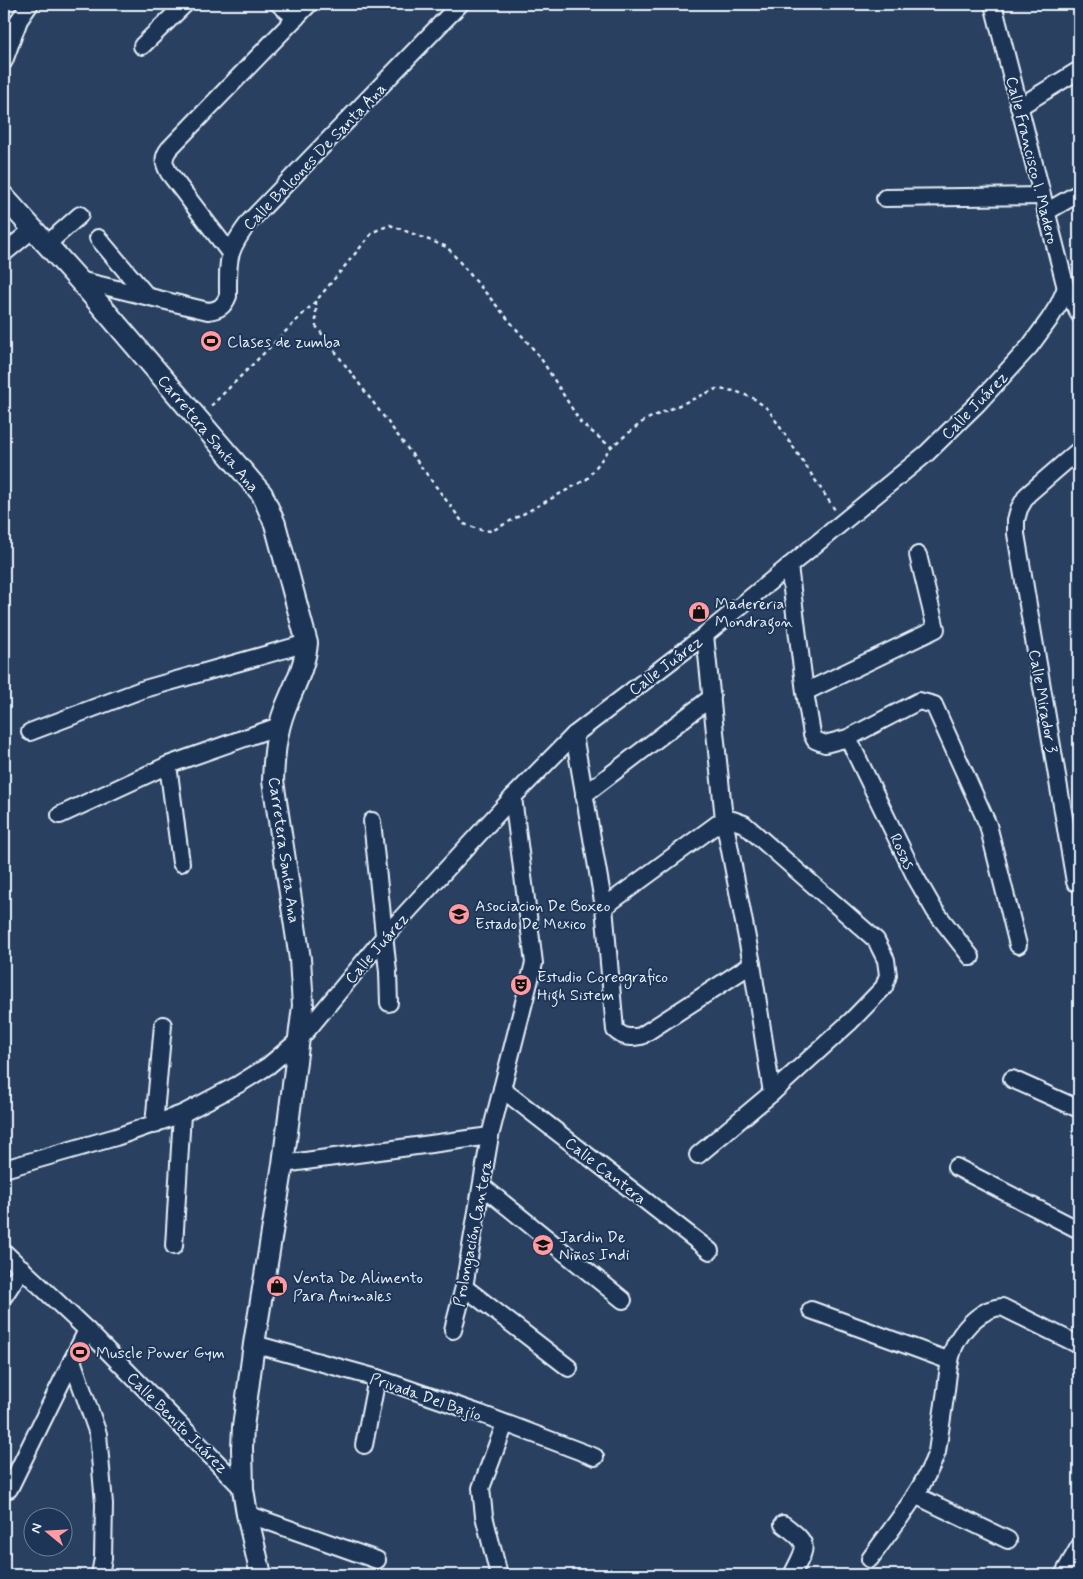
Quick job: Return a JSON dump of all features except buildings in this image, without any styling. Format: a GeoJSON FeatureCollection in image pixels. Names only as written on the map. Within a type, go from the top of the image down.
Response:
{"type":"FeatureCollection","features":[{"type":"Feature","properties":{"kind":"main road","name":"Carretera Santa Ana"},"geometry":{"type":"LineString","coordinates":[[4,197],[39,238],[79,280],[262,494],[269,508],[280,543],[307,642],[306,658],[279,726],[274,759],[273,781],[300,959],[303,1006],[283,1164],[254,1344],[243,1427],[243,1489],[261,1575]]}},
{"type":"Feature","properties":{"kind":"street"},"geometry":{"type":"LineString","coordinates":[[4,61],[19,20],[30,4]]}},
{"type":"Feature","properties":{"kind":"street"},"geometry":{"type":"LineString","coordinates":[[142,46],[185,4]]}},
{"type":"Feature","properties":{"kind":"street"},"geometry":{"type":"LineString","coordinates":[[279,4],[296,18]]}},
{"type":"Feature","properties":{"kind":"street"},"geometry":{"type":"LineString","coordinates":[[230,254],[170,173],[164,159],[169,149],[310,4]]}},
{"type":"Feature","properties":{"kind":"street","name":"Calle Balcones De Santa Ana"},"geometry":{"type":"LineString","coordinates":[[79,280],[208,311],[218,309],[226,302],[228,296],[230,254],[238,237],[250,222],[460,4]]}},
{"type":"Feature","properties":{"kind":"street","name":"Calle Francisco I. Madero"},"geometry":{"type":"LineString","coordinates":[[993,4],[1066,288],[1079,314]]}},
{"type":"Feature","properties":{"kind":"street"},"geometry":{"type":"LineString","coordinates":[[1019,106],[1079,70]]}},
{"type":"Feature","properties":{"kind":"street"},"geometry":{"type":"LineString","coordinates":[[1046,212],[1079,193]]}},
{"type":"Feature","properties":{"kind":"street"},"geometry":{"type":"LineString","coordinates":[[885,198],[1042,196]]}},
{"type":"Feature","properties":{"kind":"street"},"geometry":{"type":"LineString","coordinates":[[4,253],[39,238],[80,214]]}},
{"type":"Feature","properties":{"kind":"street"},"geometry":{"type":"LineString","coordinates":[[98,238],[147,296]]}},
{"type":"Feature","properties":{"kind":"street","name":"Calle Juárez"},"geometry":{"type":"LineString","coordinates":[[300,1039],[384,937],[512,797],[574,735],[705,635],[927,453],[978,403],[1035,340],[1059,304],[1066,288]]}},
{"type":"Feature","properties":{"kind":"street","name":"Calle Mirador 3"},"geometry":{"type":"LineString","coordinates":[[1075,882],[1016,534],[1016,520],[1027,495],[1079,450]]}},
{"type":"Feature","properties":{"kind":"street"},"geometry":{"type":"LineString","coordinates":[[805,692],[936,629],[918,555]]}},
{"type":"Feature","properties":{"kind":"street"},"geometry":{"type":"LineString","coordinates":[[789,566],[805,692],[812,734],[815,740],[825,744],[848,738],[919,702],[934,706],[988,825],[1018,945]]}},
{"type":"Feature","properties":{"kind":"street"},"geometry":{"type":"LineString","coordinates":[[705,635],[724,819],[752,964],[772,1093]]}},
{"type":"Feature","properties":{"kind":"street"},"geometry":{"type":"LineString","coordinates":[[30,732],[141,690],[307,642]]}},
{"type":"Feature","properties":{"kind":"street"},"geometry":{"type":"LineString","coordinates":[[584,795],[712,697]]}},
{"type":"Feature","properties":{"kind":"street"},"geometry":{"type":"LineString","coordinates":[[60,815],[168,764],[279,726]]}},
{"type":"Feature","properties":{"kind":"street"},"geometry":{"type":"LineString","coordinates":[[574,735],[604,907],[615,1030],[622,1036],[629,1038],[641,1036],[752,964]]}},
{"type":"Feature","properties":{"kind":"street","name":"Rosas"},"geometry":{"type":"LineString","coordinates":[[848,738],[916,878],[935,910],[971,957]]}},
{"type":"Feature","properties":{"kind":"street"},"geometry":{"type":"LineString","coordinates":[[168,764],[181,863]]}},
{"type":"Feature","properties":{"kind":"street","name":"Prolongación Cantera"},"geometry":{"type":"LineString","coordinates":[[453,1330],[464,1288],[490,1136],[534,963],[512,797]]}},
{"type":"Feature","properties":{"kind":"street"},"geometry":{"type":"LineString","coordinates":[[604,907],[724,819],[733,820],[744,824],[876,940],[886,960],[888,975],[884,987],[851,1021],[772,1093],[698,1155]]}},
{"type":"Feature","properties":{"kind":"street"},"geometry":{"type":"LineString","coordinates":[[372,821],[389,1003]]}},
{"type":"Feature","properties":{"kind":"street"},"geometry":{"type":"LineString","coordinates":[[154,1125],[163,1025]]}},
{"type":"Feature","properties":{"kind":"street"},"geometry":{"type":"LineString","coordinates":[[4,1169],[154,1125],[182,1114],[268,1066],[300,1039]]}},
{"type":"Feature","properties":{"kind":"street"},"geometry":{"type":"LineString","coordinates":[[1012,1078],[1079,1109]]}},
{"type":"Feature","properties":{"kind":"street","name":"Calle Cantera"},"geometry":{"type":"LineString","coordinates":[[502,1089],[710,1250]]}},
{"type":"Feature","properties":{"kind":"street"},"geometry":{"type":"LineString","coordinates":[[174,1246],[182,1114]]}},
{"type":"Feature","properties":{"kind":"street"},"geometry":{"type":"LineString","coordinates":[[283,1164],[490,1136]]}},
{"type":"Feature","properties":{"kind":"street"},"geometry":{"type":"LineString","coordinates":[[956,1167],[1079,1230]]}},
{"type":"Feature","properties":{"kind":"street"},"geometry":{"type":"LineString","coordinates":[[482,1186],[623,1300]]}},
{"type":"Feature","properties":{"kind":"street","name":"Calle Benito Juárez"},"geometry":{"type":"LineString","coordinates":[[4,1252],[87,1330],[243,1489]]}},
{"type":"Feature","properties":{"kind":"street"},"geometry":{"type":"LineString","coordinates":[[4,1296],[22,1268]]}},
{"type":"Feature","properties":{"kind":"street"},"geometry":{"type":"LineString","coordinates":[[464,1288],[569,1368]]}},
{"type":"Feature","properties":{"kind":"street"},"geometry":{"type":"LineString","coordinates":[[870,1559],[915,1495],[933,1464],[937,1452],[950,1361],[956,1342],[964,1330],[983,1312],[992,1308],[1002,1307],[1079,1346]]}},
{"type":"Feature","properties":{"kind":"street"},"geometry":{"type":"LineString","coordinates":[[811,1310],[950,1361]]}},
{"type":"Feature","properties":{"kind":"street"},"geometry":{"type":"LineString","coordinates":[[9,1489],[87,1330]]}},
{"type":"Feature","properties":{"kind":"street","name":"Privada Del Bajío"},"geometry":{"type":"LineString","coordinates":[[254,1344],[377,1378],[481,1414],[595,1457]]}},
{"type":"Feature","properties":{"kind":"street"},"geometry":{"type":"LineString","coordinates":[[72,1360],[98,1434],[104,1504],[103,1558],[100,1575]]}},
{"type":"Feature","properties":{"kind":"street"},"geometry":{"type":"LineString","coordinates":[[364,1445],[377,1378]]}},
{"type":"Feature","properties":{"kind":"street"},"geometry":{"type":"LineString","coordinates":[[499,1575],[484,1516],[480,1488],[505,1424]]}},
{"type":"Feature","properties":{"kind":"street"},"geometry":{"type":"LineString","coordinates":[[915,1495],[1008,1540]]}},
{"type":"Feature","properties":{"kind":"street"},"geometry":{"type":"LineString","coordinates":[[247,1514],[377,1560]]}},
{"type":"Feature","properties":{"kind":"street"},"geometry":{"type":"LineString","coordinates":[[783,1524],[800,1536],[804,1548],[792,1575]]}},
{"type":"Feature","properties":{"kind":"street"},"geometry":{"type":"LineString","coordinates":[[1063,1575],[1079,1547]]}},
{"type":"Feature","properties":{"kind":"path"},"geometry":{"type":"LineString","coordinates":[[198,419],[316,301],[373,232],[390,225],[400,227],[447,247],[540,357],[581,423],[611,448]]}},
{"type":"Feature","properties":{"kind":"path"},"geometry":{"type":"LineString","coordinates":[[316,301],[316,326],[464,524],[481,530],[492,531],[587,479],[611,448],[645,420],[716,389],[735,391],[752,398],[768,409],[843,522]]}},
{"type":"Feature","properties":{"kind":"place","name":"Clases de zumba"},"geometry":{"type":"Point","coordinates":[211,341]}},
{"type":"Feature","properties":{"kind":"place","name":"Madereria Mondragon"},"geometry":{"type":"Point","coordinates":[699,612]}},
{"type":"Feature","properties":{"kind":"place","name":"Asociacion De Boxeo Estado De Mexico"},"geometry":{"type":"Point","coordinates":[459,914]}},
{"type":"Feature","properties":{"kind":"place","name":"Estudio Coreografico High Sistem"},"geometry":{"type":"Point","coordinates":[521,985]}},
{"type":"Feature","properties":{"kind":"place","name":"Jardin De Niños Indi"},"geometry":{"type":"Point","coordinates":[543,1245]}},
{"type":"Feature","properties":{"kind":"place","name":"Venta De Alimento Para Animales"},"geometry":{"type":"Point","coordinates":[277,1286]}},
{"type":"Feature","properties":{"kind":"place","name":"Muscle Power Gym"},"geometry":{"type":"Point","coordinates":[80,1352]}}]}
